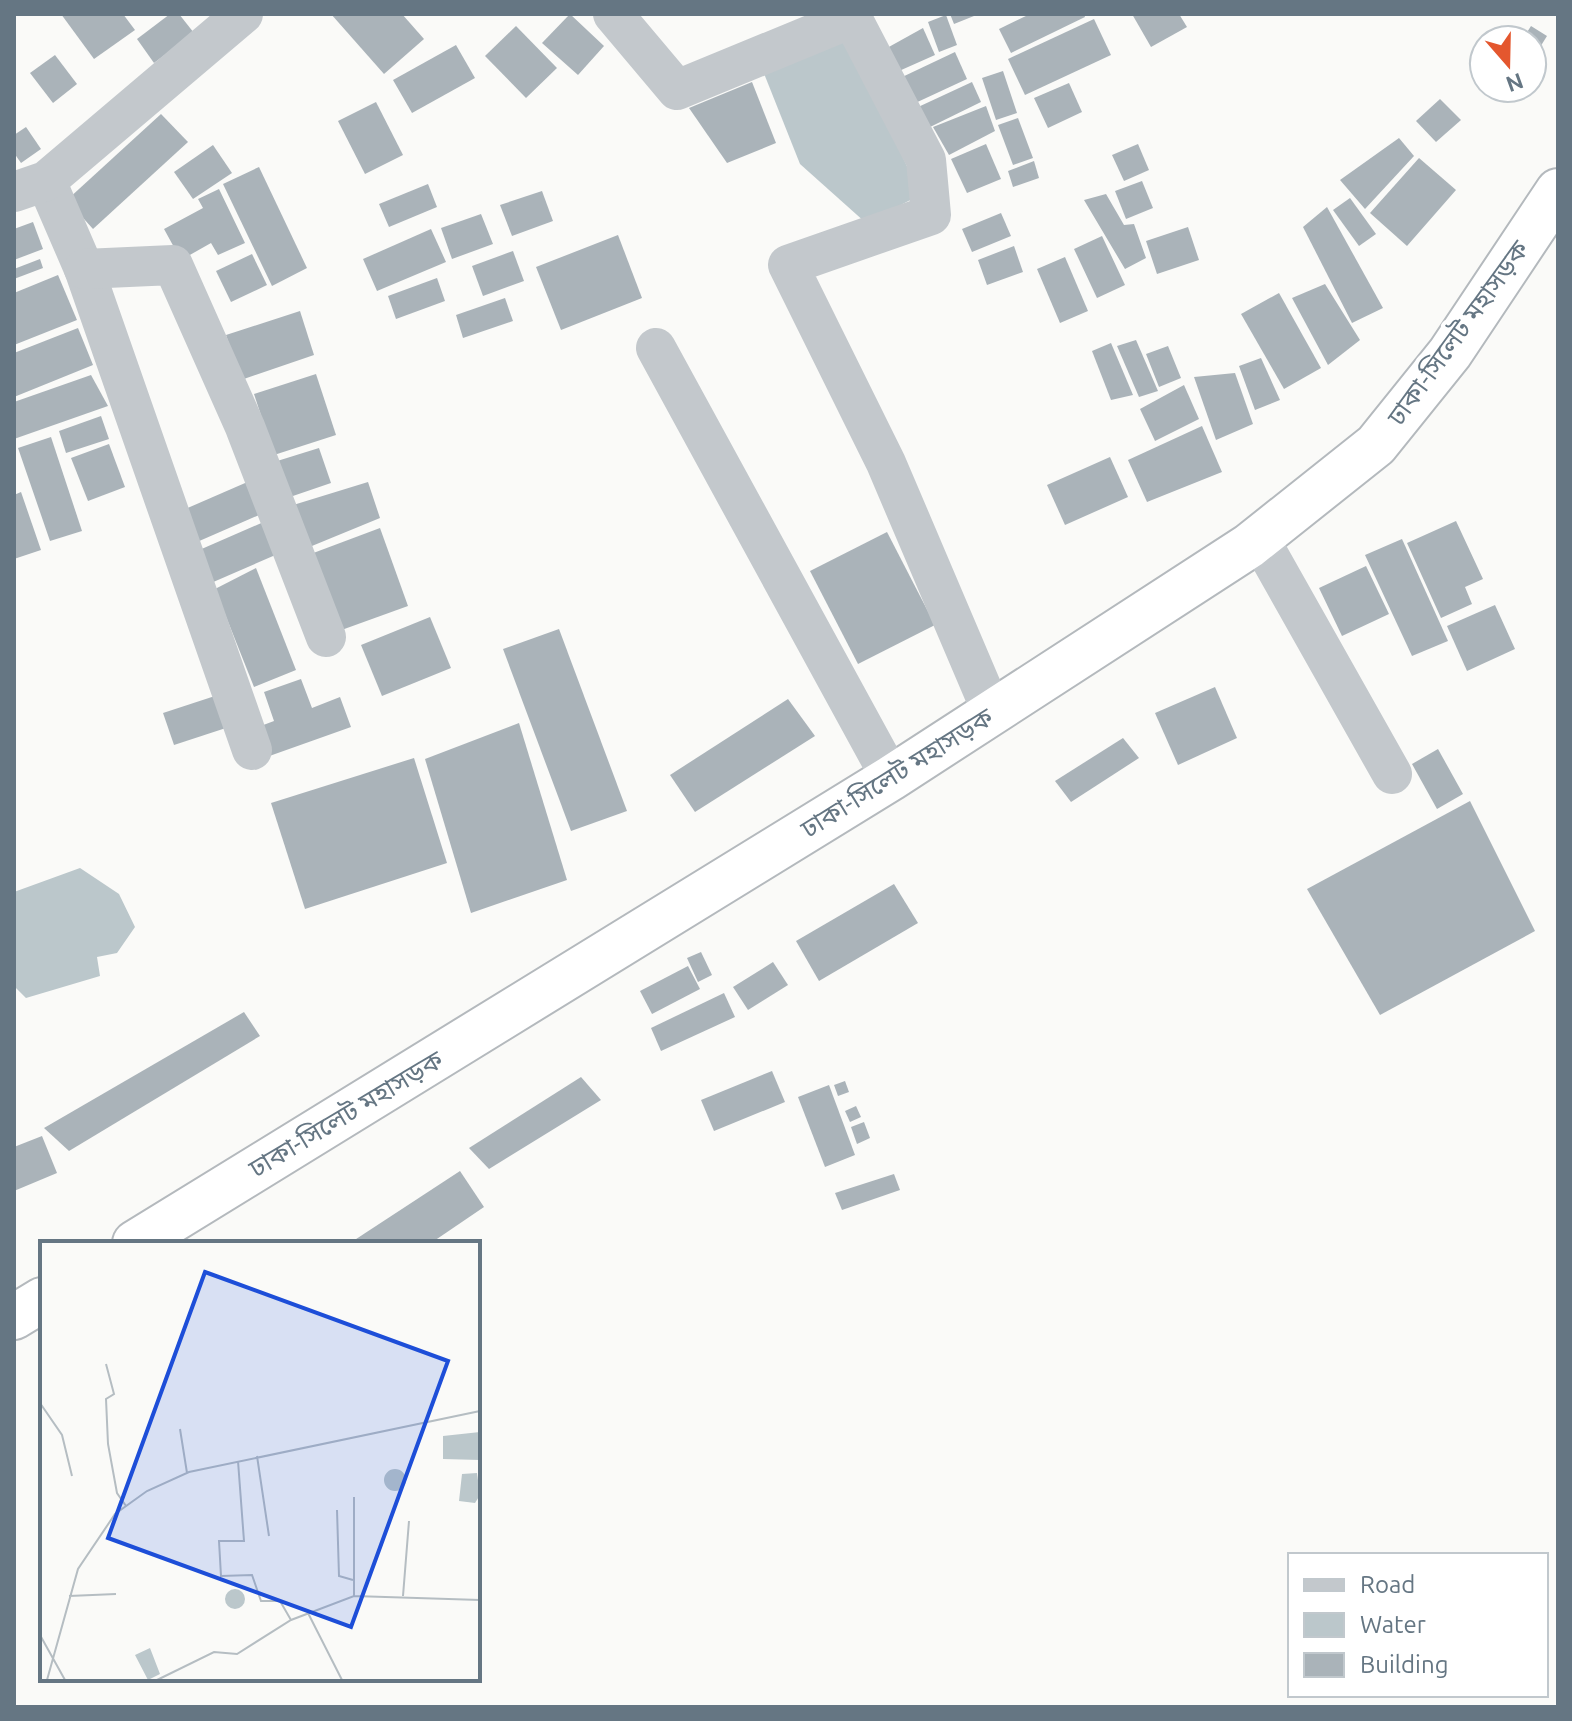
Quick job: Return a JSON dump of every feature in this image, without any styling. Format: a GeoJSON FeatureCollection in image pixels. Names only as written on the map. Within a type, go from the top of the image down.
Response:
{"type":"FeatureCollection","features":[{"type":"Feature","properties":{"kind":"highway","name":"ঢাকা-সিলেট মহাসড়ক"},"geometry":{"type":"LineString","coordinates":[[138,1241],[891,778],[1259,538],[1376,445],[1450,353],[1551,216]]}},
{"type":"Feature","properties":{"kind":"highway"},"geometry":{"type":"LineString","coordinates":[[14,1317],[40,1301]]}},
{"type":"Feature","properties":{"kind":"street"},"geometry":{"type":"LineString","coordinates":[[243,14],[30,187],[84,269],[252,750]]}},
{"type":"Feature","properties":{"kind":"street"},"geometry":{"type":"LineString","coordinates":[[613,14],[677,90],[852,18],[926,160],[931,215],[788,265],[886,463],[992,712]]}},
{"type":"Feature","properties":{"kind":"street"},"geometry":{"type":"LineString","coordinates":[[84,269],[173,265],[245,427],[326,637]]}},
{"type":"Feature","properties":{"kind":"street"},"geometry":{"type":"LineString","coordinates":[[656,348],[891,778]]}},
{"type":"Feature","properties":{"kind":"street"},"geometry":{"type":"LineString","coordinates":[[1259,538],[1392,774]]}},
{"type":"Feature","properties":{"kind":"water"},"geometry":{"type":"Polygon","coordinates":[[[844,27],[920,195],[866,223],[800,164],[759,61],[844,27]]]}},
{"type":"Feature","properties":{"kind":"water"},"geometry":{"type":"Polygon","coordinates":[[[80,868],[119,894],[135,927],[117,953],[97,957],[100,976],[26,998],[14,986],[14,892],[80,868]]]}},
{"type":"Feature","properties":{"kind":"building"},"geometry":{"type":"Polygon","coordinates":[[[61,14],[123,14],[135,30],[94,59],[61,14]]]}},
{"type":"Feature","properties":{"kind":"building"},"geometry":{"type":"Polygon","coordinates":[[[170,14],[179,14],[194,33],[154,63],[137,39],[170,14]]]}},
{"type":"Feature","properties":{"kind":"building"},"geometry":{"type":"Polygon","coordinates":[[[331,14],[402,14],[424,39],[384,74],[331,14]]]}},
{"type":"Feature","properties":{"kind":"building"},"geometry":{"type":"Polygon","coordinates":[[[570,14],[604,46],[578,75],[542,43],[570,14]]]}},
{"type":"Feature","properties":{"kind":"building"},"geometry":{"type":"Polygon","coordinates":[[[950,14],[979,14],[954,24],[950,14]]]}},
{"type":"Feature","properties":{"kind":"building"},"geometry":{"type":"Polygon","coordinates":[[[1030,14],[1084,14],[1085,17],[1011,53],[999,29],[1030,14]]]}},
{"type":"Feature","properties":{"kind":"building"},"geometry":{"type":"Polygon","coordinates":[[[1132,14],[1179,14],[1187,27],[1151,47],[1132,14]]]}},
{"type":"Feature","properties":{"kind":"building"},"geometry":{"type":"Polygon","coordinates":[[[946,15],[957,45],[939,52],[928,22],[946,15]]]}},
{"type":"Feature","properties":{"kind":"building"},"geometry":{"type":"Polygon","coordinates":[[[1094,19],[1111,55],[1025,95],[1008,59],[1094,19]]]}},
{"type":"Feature","properties":{"kind":"building"},"geometry":{"type":"Polygon","coordinates":[[[516,26],[557,68],[526,98],[485,56],[516,26]]]}},
{"type":"Feature","properties":{"kind":"building"},"geometry":{"type":"Polygon","coordinates":[[[923,28],[935,55],[890,75],[878,53],[923,28]]]}},
{"type":"Feature","properties":{"kind":"building"},"geometry":{"type":"Polygon","coordinates":[[[456,45],[475,78],[412,113],[393,80],[456,45]]]}},
{"type":"Feature","properties":{"kind":"building"},"geometry":{"type":"Polygon","coordinates":[[[955,52],[967,79],[911,105],[898,79],[955,52]]]}},
{"type":"Feature","properties":{"kind":"building"},"geometry":{"type":"Polygon","coordinates":[[[55,55],[77,84],[53,103],[30,73],[55,55]]]}},
{"type":"Feature","properties":{"kind":"building"},"geometry":{"type":"Polygon","coordinates":[[[1003,71],[1017,113],[996,120],[982,78],[1003,71]]]}},
{"type":"Feature","properties":{"kind":"building"},"geometry":{"type":"Polygon","coordinates":[[[752,82],[776,143],[727,163],[689,108],[752,82]]]}},
{"type":"Feature","properties":{"kind":"building"},"geometry":{"type":"Polygon","coordinates":[[[972,82],[981,102],[926,129],[916,108],[972,82]]]}},
{"type":"Feature","properties":{"kind":"building"},"geometry":{"type":"Polygon","coordinates":[[[1069,83],[1082,112],[1048,128],[1034,98],[1069,83]]]}},
{"type":"Feature","properties":{"kind":"building"},"geometry":{"type":"Polygon","coordinates":[[[1440,99],[1461,120],[1436,142],[1416,121],[1440,99]]]}},
{"type":"Feature","properties":{"kind":"building"},"geometry":{"type":"Polygon","coordinates":[[[376,102],[403,155],[365,174],[338,121],[376,102]]]}},
{"type":"Feature","properties":{"kind":"building"},"geometry":{"type":"Polygon","coordinates":[[[986,106],[995,131],[949,155],[933,127],[986,106]]]}},
{"type":"Feature","properties":{"kind":"building"},"geometry":{"type":"Polygon","coordinates":[[[161,114],[188,142],[93,229],[67,200],[161,114]]]}},
{"type":"Feature","properties":{"kind":"building"},"geometry":{"type":"Polygon","coordinates":[[[1018,118],[1033,158],[1013,165],[998,125],[1018,118]]]}},
{"type":"Feature","properties":{"kind":"building"},"geometry":{"type":"Polygon","coordinates":[[[26,127],[41,149],[21,163],[14,153],[14,135],[26,127]]]}},
{"type":"Feature","properties":{"kind":"building"},"geometry":{"type":"Polygon","coordinates":[[[1399,138],[1414,156],[1365,209],[1340,180],[1399,138]]]}},
{"type":"Feature","properties":{"kind":"building"},"geometry":{"type":"Polygon","coordinates":[[[986,144],[1001,179],[967,193],[951,159],[986,144]]]}},
{"type":"Feature","properties":{"kind":"building"},"geometry":{"type":"Polygon","coordinates":[[[1138,144],[1149,170],[1124,181],[1112,155],[1138,144]]]}},
{"type":"Feature","properties":{"kind":"building"},"geometry":{"type":"Polygon","coordinates":[[[213,145],[232,173],[193,199],[174,172],[213,145]]]}},
{"type":"Feature","properties":{"kind":"building"},"geometry":{"type":"Polygon","coordinates":[[[1419,158],[1456,190],[1407,246],[1370,213],[1419,158]]]}},
{"type":"Feature","properties":{"kind":"building"},"geometry":{"type":"Polygon","coordinates":[[[1034,161],[1039,178],[1013,187],[1008,171],[1034,161]]]}},
{"type":"Feature","properties":{"kind":"building"},"geometry":{"type":"Polygon","coordinates":[[[259,167],[307,268],[272,286],[223,184],[259,167]]]}},
{"type":"Feature","properties":{"kind":"building"},"geometry":{"type":"Polygon","coordinates":[[[1142,181],[1153,208],[1126,219],[1115,191],[1142,181]]]}},
{"type":"Feature","properties":{"kind":"building"},"geometry":{"type":"Polygon","coordinates":[[[428,184],[437,207],[389,227],[379,204],[428,184]]]}},
{"type":"Feature","properties":{"kind":"building"},"geometry":{"type":"Polygon","coordinates":[[[219,189],[245,243],[218,255],[211,243],[181,260],[164,229],[203,208],[198,199],[219,189]]]}},
{"type":"Feature","properties":{"kind":"building"},"geometry":{"type":"Polygon","coordinates":[[[542,191],[553,221],[512,236],[500,205],[542,191]]]}},
{"type":"Feature","properties":{"kind":"building"},"geometry":{"type":"Polygon","coordinates":[[[1106,194],[1124,225],[1134,224],[1146,258],[1125,269],[1084,200],[1106,194]]]}},
{"type":"Feature","properties":{"kind":"building"},"geometry":{"type":"Polygon","coordinates":[[[1350,198],[1376,234],[1359,246],[1333,210],[1350,198]]]}},
{"type":"Feature","properties":{"kind":"building"},"geometry":{"type":"Polygon","coordinates":[[[1327,207],[1383,308],[1352,323],[1303,227],[1327,207]]]}},
{"type":"Feature","properties":{"kind":"building"},"geometry":{"type":"Polygon","coordinates":[[[1001,213],[1011,236],[972,252],[962,229],[1001,213]]]}},
{"type":"Feature","properties":{"kind":"building"},"geometry":{"type":"Polygon","coordinates":[[[481,214],[493,244],[452,259],[441,228],[481,214]]]}},
{"type":"Feature","properties":{"kind":"building"},"geometry":{"type":"Polygon","coordinates":[[[33,222],[43,249],[14,260],[14,229],[33,222]]]}},
{"type":"Feature","properties":{"kind":"building"},"geometry":{"type":"Polygon","coordinates":[[[1188,227],[1199,260],[1157,274],[1146,241],[1188,227]]]}},
{"type":"Feature","properties":{"kind":"building"},"geometry":{"type":"Polygon","coordinates":[[[431,229],[446,262],[377,291],[363,259],[431,229]]]}},
{"type":"Feature","properties":{"kind":"building"},"geometry":{"type":"Polygon","coordinates":[[[618,235],[642,298],[561,330],[536,267],[618,235]]]}},
{"type":"Feature","properties":{"kind":"building"},"geometry":{"type":"Polygon","coordinates":[[[1102,236],[1125,285],[1097,298],[1074,249],[1102,236]]]}},
{"type":"Feature","properties":{"kind":"building"},"geometry":{"type":"Polygon","coordinates":[[[1014,246],[1023,272],[987,285],[978,260],[1014,246]]]}},
{"type":"Feature","properties":{"kind":"building"},"geometry":{"type":"Polygon","coordinates":[[[513,251],[524,281],[483,296],[472,266],[513,251]]]}},
{"type":"Feature","properties":{"kind":"building"},"geometry":{"type":"Polygon","coordinates":[[[252,254],[267,285],[231,302],[216,271],[252,254]]]}},
{"type":"Feature","properties":{"kind":"building"},"geometry":{"type":"Polygon","coordinates":[[[1065,257],[1088,311],[1060,323],[1037,269],[1065,257]]]}},
{"type":"Feature","properties":{"kind":"building"},"geometry":{"type":"Polygon","coordinates":[[[40,259],[43,268],[14,279],[14,269],[40,259]]]}},
{"type":"Feature","properties":{"kind":"building"},"geometry":{"type":"Polygon","coordinates":[[[58,275],[77,320],[14,345],[14,293],[58,275]]]}},
{"type":"Feature","properties":{"kind":"building"},"geometry":{"type":"Polygon","coordinates":[[[437,278],[445,301],[396,319],[388,296],[437,278]]]}},
{"type":"Feature","properties":{"kind":"building"},"geometry":{"type":"Polygon","coordinates":[[[1325,284],[1360,340],[1328,365],[1292,298],[1325,284]]]}},
{"type":"Feature","properties":{"kind":"building"},"geometry":{"type":"Polygon","coordinates":[[[1279,293],[1321,368],[1284,389],[1241,314],[1279,293]]]}},
{"type":"Feature","properties":{"kind":"building"},"geometry":{"type":"Polygon","coordinates":[[[505,298],[513,321],[463,338],[456,315],[505,298]]]}},
{"type":"Feature","properties":{"kind":"building"},"geometry":{"type":"Polygon","coordinates":[[[300,311],[314,355],[241,380],[226,335],[300,311]]]}},
{"type":"Feature","properties":{"kind":"building"},"geometry":{"type":"Polygon","coordinates":[[[78,328],[93,365],[14,397],[14,353],[78,328]]]}},
{"type":"Feature","properties":{"kind":"building"},"geometry":{"type":"Polygon","coordinates":[[[1136,340],[1158,391],[1139,397],[1117,346],[1136,340]]]}},
{"type":"Feature","properties":{"kind":"building"},"geometry":{"type":"Polygon","coordinates":[[[1111,343],[1133,395],[1111,400],[1092,351],[1111,343]]]}},
{"type":"Feature","properties":{"kind":"building"},"geometry":{"type":"Polygon","coordinates":[[[1168,346],[1181,378],[1159,387],[1146,354],[1168,346]]]}},
{"type":"Feature","properties":{"kind":"building"},"geometry":{"type":"Polygon","coordinates":[[[1261,358],[1280,400],[1255,410],[1239,366],[1261,358]]]}},
{"type":"Feature","properties":{"kind":"building"},"geometry":{"type":"Polygon","coordinates":[[[1235,373],[1253,424],[1216,440],[1194,377],[1235,373]]]}},
{"type":"Feature","properties":{"kind":"building"},"geometry":{"type":"Polygon","coordinates":[[[316,374],[336,435],[274,455],[254,394],[316,374]]]}},
{"type":"Feature","properties":{"kind":"building"},"geometry":{"type":"Polygon","coordinates":[[[91,375],[108,406],[14,439],[14,402],[91,375]]]}},
{"type":"Feature","properties":{"kind":"building"},"geometry":{"type":"Polygon","coordinates":[[[1184,385],[1199,419],[1155,441],[1140,409],[1184,385]]]}},
{"type":"Feature","properties":{"kind":"building"},"geometry":{"type":"Polygon","coordinates":[[[101,416],[109,439],[66,453],[59,431],[101,416]]]}},
{"type":"Feature","properties":{"kind":"building"},"geometry":{"type":"Polygon","coordinates":[[[1202,426],[1222,472],[1147,502],[1128,460],[1202,426]]]}},
{"type":"Feature","properties":{"kind":"building"},"geometry":{"type":"Polygon","coordinates":[[[51,437],[82,531],[50,541],[18,448],[51,437]]]}},
{"type":"Feature","properties":{"kind":"building"},"geometry":{"type":"Polygon","coordinates":[[[109,444],[125,487],[88,501],[71,458],[109,444]]]}},
{"type":"Feature","properties":{"kind":"building"},"geometry":{"type":"Polygon","coordinates":[[[319,448],[331,483],[287,498],[274,462],[319,448]]]}},
{"type":"Feature","properties":{"kind":"building"},"geometry":{"type":"Polygon","coordinates":[[[1110,457],[1128,497],[1065,525],[1047,485],[1110,457]]]}},
{"type":"Feature","properties":{"kind":"building"},"geometry":{"type":"Polygon","coordinates":[[[252,480],[266,512],[197,542],[183,510],[252,480]]]}},
{"type":"Feature","properties":{"kind":"building"},"geometry":{"type":"Polygon","coordinates":[[[368,482],[380,518],[307,548],[290,506],[368,482]]]}},
{"type":"Feature","properties":{"kind":"building"},"geometry":{"type":"Polygon","coordinates":[[[21,492],[41,550],[14,559],[14,495],[21,492]]]}},
{"type":"Feature","properties":{"kind":"building"},"geometry":{"type":"Polygon","coordinates":[[[266,521],[280,553],[211,583],[197,551],[266,521]]]}},
{"type":"Feature","properties":{"kind":"building"},"geometry":{"type":"Polygon","coordinates":[[[1456,521],[1483,579],[1465,587],[1472,604],[1441,618],[1407,543],[1456,521]]]}},
{"type":"Feature","properties":{"kind":"building"},"geometry":{"type":"Polygon","coordinates":[[[380,528],[408,606],[336,632],[308,555],[380,528]]]}},
{"type":"Feature","properties":{"kind":"building"},"geometry":{"type":"Polygon","coordinates":[[[887,532],[935,625],[858,664],[810,571],[887,532]]]}},
{"type":"Feature","properties":{"kind":"building"},"geometry":{"type":"Polygon","coordinates":[[[1402,539],[1448,641],[1412,656],[1365,555],[1402,539]]]}},
{"type":"Feature","properties":{"kind":"building"},"geometry":{"type":"Polygon","coordinates":[[[1366,566],[1389,614],[1342,636],[1319,588],[1366,566]]]}},
{"type":"Feature","properties":{"kind":"building"},"geometry":{"type":"Polygon","coordinates":[[[256,568],[296,670],[254,687],[215,589],[256,568]]]}},
{"type":"Feature","properties":{"kind":"building"},"geometry":{"type":"Polygon","coordinates":[[[1495,605],[1515,649],[1467,671],[1447,626],[1495,605]]]}},
{"type":"Feature","properties":{"kind":"building"},"geometry":{"type":"Polygon","coordinates":[[[430,617],[451,668],[382,696],[361,645],[430,617]]]}},
{"type":"Feature","properties":{"kind":"building"},"geometry":{"type":"Polygon","coordinates":[[[559,629],[627,811],[571,831],[503,649],[559,629]]]}},
{"type":"Feature","properties":{"kind":"building"},"geometry":{"type":"Polygon","coordinates":[[[301,679],[312,708],[340,697],[351,727],[261,759],[250,730],[274,721],[264,692],[301,679]]]}},
{"type":"Feature","properties":{"kind":"building"},"geometry":{"type":"Polygon","coordinates":[[[1215,687],[1237,738],[1178,765],[1155,713],[1215,687]]]}},
{"type":"Feature","properties":{"kind":"building"},"geometry":{"type":"Polygon","coordinates":[[[221,694],[232,726],[174,745],[163,713],[221,694]]]}},
{"type":"Feature","properties":{"kind":"building"},"geometry":{"type":"Polygon","coordinates":[[[788,699],[815,736],[695,812],[670,775],[788,699]]]}},
{"type":"Feature","properties":{"kind":"building"},"geometry":{"type":"Polygon","coordinates":[[[519,723],[567,880],[471,913],[425,759],[519,723]]]}},
{"type":"Feature","properties":{"kind":"building"},"geometry":{"type":"Polygon","coordinates":[[[1123,738],[1139,758],[1071,802],[1055,781],[1123,738]]]}},
{"type":"Feature","properties":{"kind":"building"},"geometry":{"type":"Polygon","coordinates":[[[1438,749],[1463,794],[1437,809],[1412,764],[1438,749]]]}},
{"type":"Feature","properties":{"kind":"building"},"geometry":{"type":"Polygon","coordinates":[[[414,758],[447,863],[305,909],[271,803],[414,758]]]}},
{"type":"Feature","properties":{"kind":"building"},"geometry":{"type":"Polygon","coordinates":[[[1470,801],[1535,931],[1380,1015],[1307,889],[1470,801]]]}},
{"type":"Feature","properties":{"kind":"building"},"geometry":{"type":"Polygon","coordinates":[[[894,884],[918,923],[819,981],[796,941],[894,884]]]}},
{"type":"Feature","properties":{"kind":"building"},"geometry":{"type":"Polygon","coordinates":[[[701,952],[712,975],[698,982],[687,958],[701,952]]]}},
{"type":"Feature","properties":{"kind":"building"},"geometry":{"type":"Polygon","coordinates":[[[773,962],[788,985],[748,1010],[733,987],[773,962]]]}},
{"type":"Feature","properties":{"kind":"building"},"geometry":{"type":"Polygon","coordinates":[[[688,966],[700,989],[652,1014],[640,991],[688,966]]]}},
{"type":"Feature","properties":{"kind":"building"},"geometry":{"type":"Polygon","coordinates":[[[724,993],[735,1017],[661,1051],[651,1028],[724,993]]]}},
{"type":"Feature","properties":{"kind":"building"},"geometry":{"type":"Polygon","coordinates":[[[244,1012],[260,1036],[69,1151],[44,1128],[244,1012]]]}},
{"type":"Feature","properties":{"kind":"building"},"geometry":{"type":"Polygon","coordinates":[[[772,1071],[785,1102],[714,1131],[701,1100],[772,1071]]]}},
{"type":"Feature","properties":{"kind":"building"},"geometry":{"type":"Polygon","coordinates":[[[581,1077],[601,1100],[489,1169],[469,1148],[581,1077]]]}},
{"type":"Feature","properties":{"kind":"building"},"geometry":{"type":"Polygon","coordinates":[[[845,1081],[849,1092],[838,1096],[834,1085],[845,1081]]]}},
{"type":"Feature","properties":{"kind":"building"},"geometry":{"type":"Polygon","coordinates":[[[829,1085],[855,1155],[825,1167],[798,1097],[829,1085]]]}},
{"type":"Feature","properties":{"kind":"building"},"geometry":{"type":"Polygon","coordinates":[[[856,1106],[861,1117],[850,1122],[845,1111],[856,1106]]]}},
{"type":"Feature","properties":{"kind":"building"},"geometry":{"type":"Polygon","coordinates":[[[864,1122],[870,1138],[857,1144],[851,1127],[864,1122]]]}},
{"type":"Feature","properties":{"kind":"building"},"geometry":{"type":"Polygon","coordinates":[[[42,1136],[57,1173],[14,1191],[14,1147],[42,1136]]]}},
{"type":"Feature","properties":{"kind":"building"},"geometry":{"type":"Polygon","coordinates":[[[460,1171],[484,1207],[434,1241],[353,1241],[460,1171]]]}},
{"type":"Feature","properties":{"kind":"building"},"geometry":{"type":"Polygon","coordinates":[[[894,1174],[900,1190],[842,1210],[835,1193],[894,1174]]]}}]}
